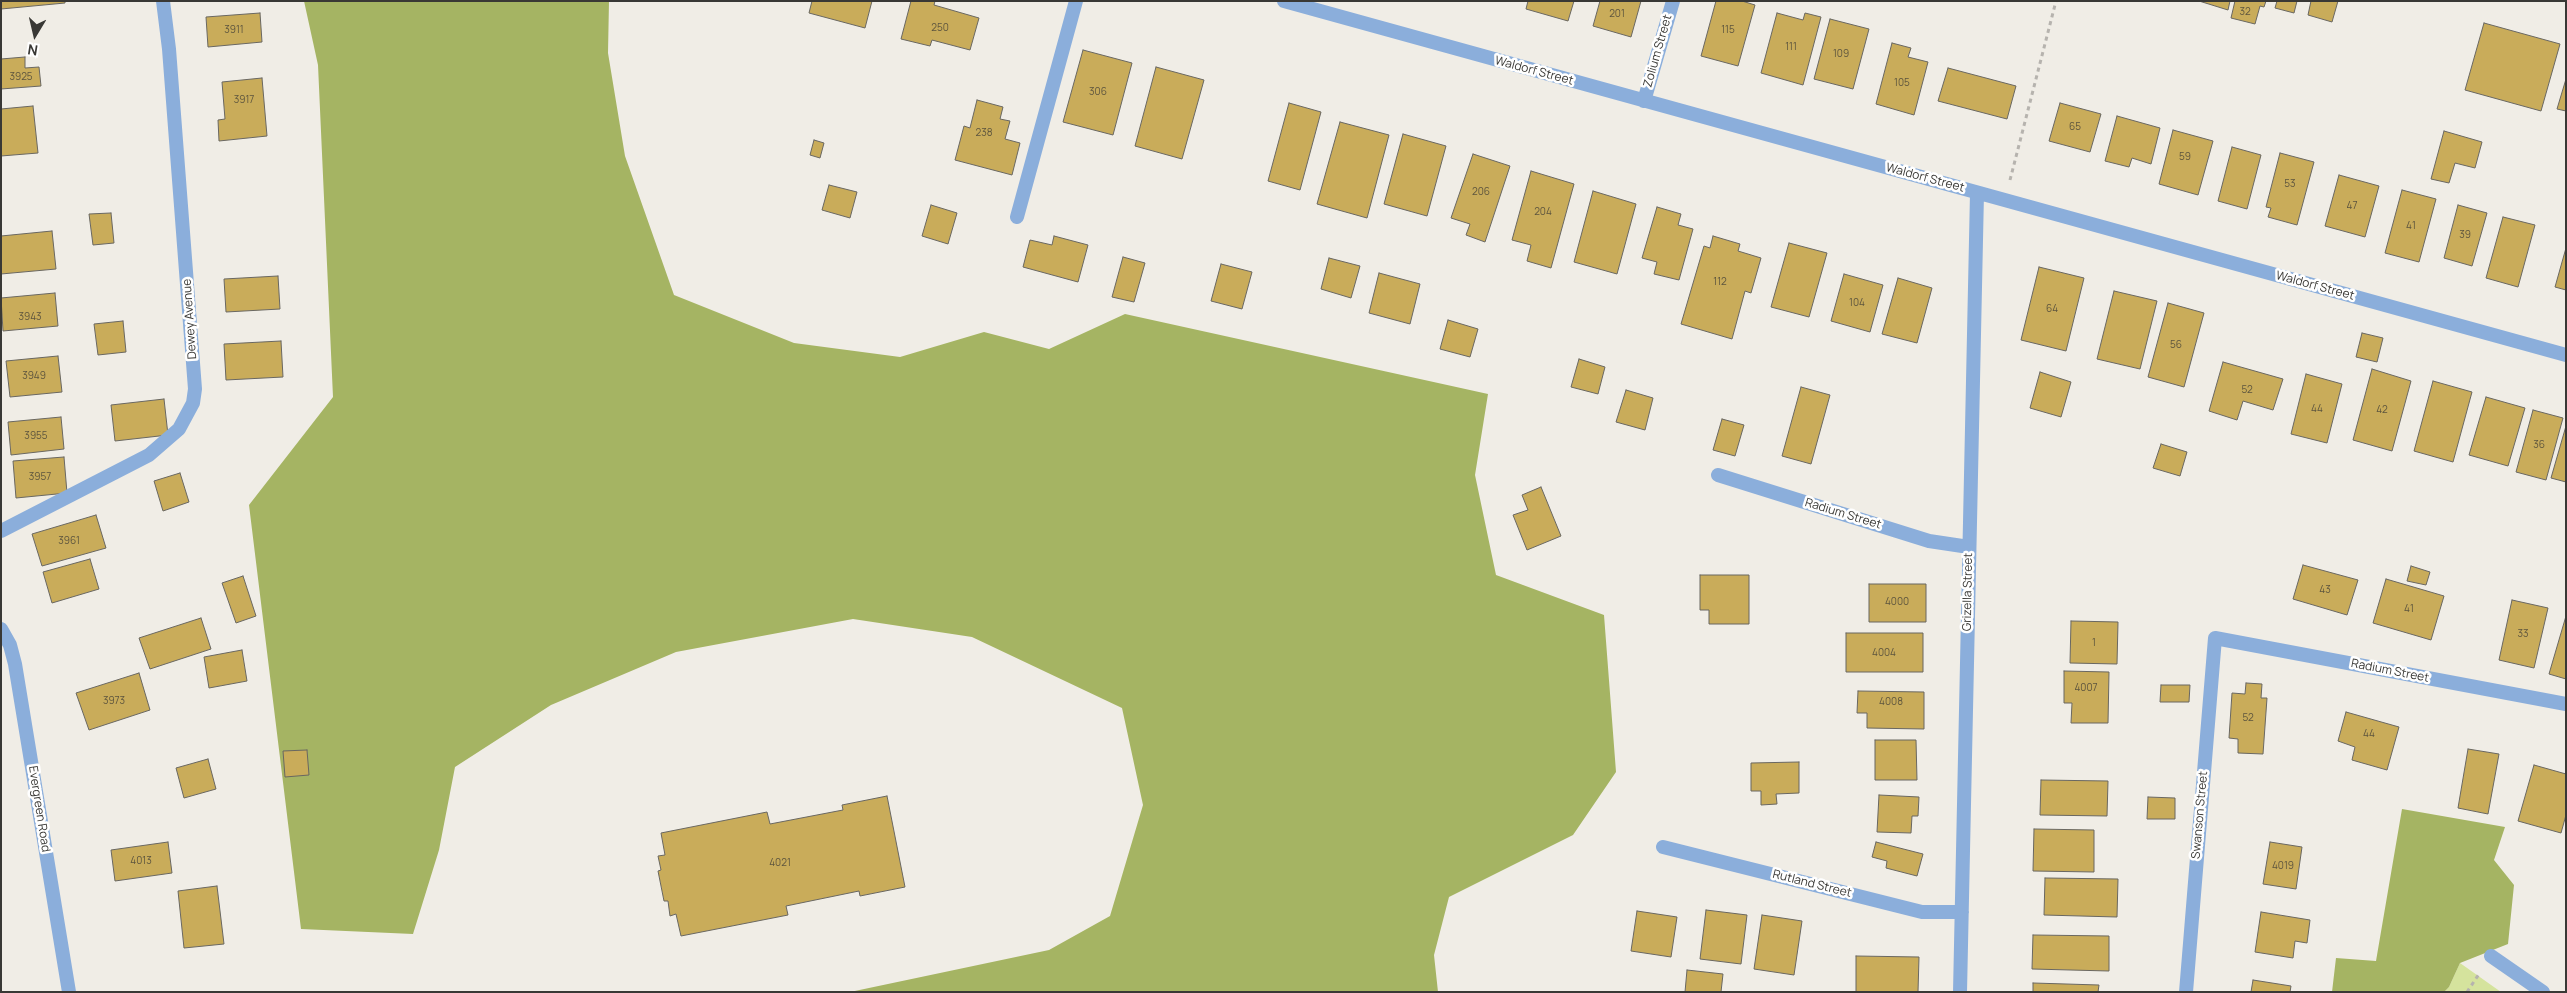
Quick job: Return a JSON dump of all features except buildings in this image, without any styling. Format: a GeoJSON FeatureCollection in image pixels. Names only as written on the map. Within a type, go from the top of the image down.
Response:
{"type":"FeatureCollection","features":[{"type":"Feature","properties":{"kind":"street","name":"Dewey Avenue"},"geometry":{"type":"LineString","coordinates":[[1,532],[149,455],[179,429],[192,402],[195,389],[170,49],[163,1]]}},
{"type":"Feature","properties":{"kind":"street"},"geometry":{"type":"LineString","coordinates":[[1017,217],[1076,1]]}},
{"type":"Feature","properties":{"kind":"street","name":"Waldorf Street"},"geometry":{"type":"LineString","coordinates":[[1284,1],[2566,355]]}},
{"type":"Feature","properties":{"kind":"street","name":"Zolium Street"},"geometry":{"type":"LineString","coordinates":[[1644,101],[1672,1]]}},
{"type":"Feature","properties":{"kind":"street","name":"Grizella Street"},"geometry":{"type":"LineString","coordinates":[[1960,992],[1977,193]]}},
{"type":"Feature","properties":{"kind":"street","name":"Radium Street"},"geometry":{"type":"LineString","coordinates":[[1718,475],[1929,541],[1969,546]]}},
{"type":"Feature","properties":{"kind":"street","name":"Evergreen Road"},"geometry":{"type":"LineString","coordinates":[[1,628],[10,646],[15,664],[69,992]]}},
{"type":"Feature","properties":{"kind":"street","name":"Radium Street"},"geometry":{"type":"LineString","coordinates":[[2215,638],[2566,704]]}},
{"type":"Feature","properties":{"kind":"street","name":"Swanson Street"},"geometry":{"type":"LineString","coordinates":[[2186,992],[2215,638]]}},
{"type":"Feature","properties":{"kind":"street","name":"Rutland Street"},"geometry":{"type":"LineString","coordinates":[[1663,847],[1922,912],[1962,912]]}},
{"type":"Feature","properties":{"kind":"street"},"geometry":{"type":"LineString","coordinates":[[2491,956],[2542,992]]}},
{"type":"Feature","properties":{"kind":"path"},"geometry":{"type":"LineString","coordinates":[[2005,200],[2056,1]]}},
{"type":"Feature","properties":{"kind":"green space"},"geometry":{"type":"Polygon","coordinates":[[[304,1],[609,1],[608,53],[625,156],[674,295],[794,343],[900,357],[984,332],[1049,349],[1125,314],[1488,394],[1475,475],[1496,575],[1604,615],[1616,772],[1573,835],[1449,897],[1434,955],[1438,992],[850,992],[1049,950],[1110,916],[1143,805],[1122,708],[972,637],[853,619],[676,652],[551,705],[455,767],[439,850],[413,934],[301,929],[249,505],[333,397],[318,65],[304,1]]]}},
{"type":"Feature","properties":{"kind":"green space"},"geometry":{"type":"Polygon","coordinates":[[[2402,809],[2505,827],[2494,860],[2514,885],[2508,944],[2460,963],[2449,987],[2444,992],[2332,992],[2336,958],[2376,961],[2402,809]]]}},
{"type":"Feature","properties":{"kind":"green space"},"geometry":{"type":"Polygon","coordinates":[[[2460,963],[2501,992],[2444,992],[2449,987],[2460,963]]]}}]}
